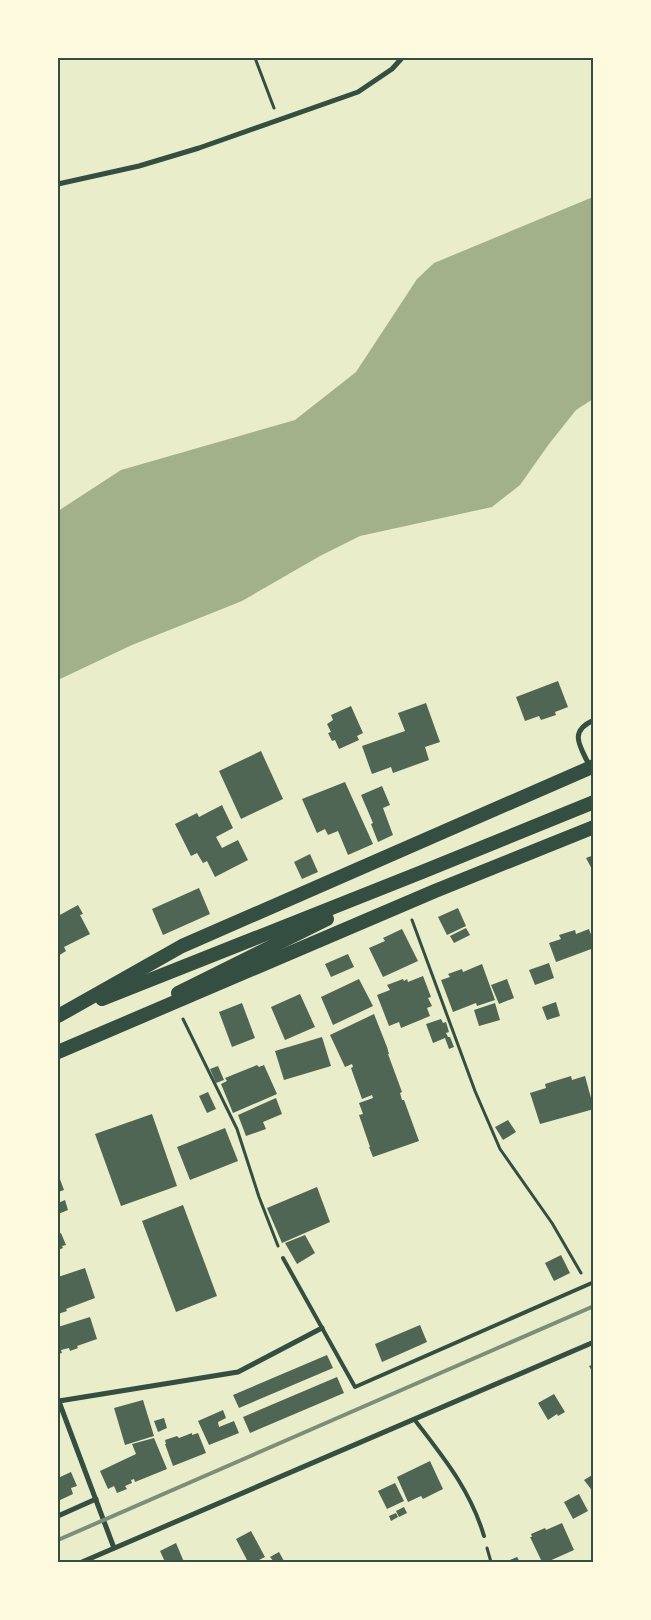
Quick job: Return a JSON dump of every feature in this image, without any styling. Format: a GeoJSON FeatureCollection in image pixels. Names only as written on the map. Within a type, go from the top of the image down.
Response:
{"type":"FeatureCollection","features":[{"type":"Feature","properties":{"kind":"highway"},"geometry":{"type":"LineString","coordinates":[[58,1016],[182,946],[592,767]]}},
{"type":"Feature","properties":{"kind":"highway"},"geometry":{"type":"LineString","coordinates":[[58,1016],[594,802]]}},
{"type":"Feature","properties":{"kind":"highway"},"geometry":{"type":"LineString","coordinates":[[58,1052],[408,903],[594,827]]}},
{"type":"Feature","properties":{"kind":"highway"},"geometry":{"type":"LineString","coordinates":[[77,1044],[422,872]]}},
{"type":"Feature","properties":{"kind":"street"},"geometry":{"type":"LineString","coordinates":[[58,184],[139,166],[199,148],[358,92],[392,69],[402,58]]}},
{"type":"Feature","properties":{"kind":"street"},"geometry":{"type":"LineString","coordinates":[[592,767],[577,737],[585,724],[594,720]]}},
{"type":"Feature","properties":{"kind":"street"},"geometry":{"type":"LineString","coordinates":[[114,1548],[58,1400],[238,1372],[322,1328]]}},
{"type":"Feature","properties":{"kind":"street"},"geometry":{"type":"LineString","coordinates":[[82,1562],[594,1342]]}},
{"type":"Feature","properties":{"kind":"street"},"geometry":{"type":"LineString","coordinates":[[58,1516],[96,1499]]}},
{"type":"Feature","properties":{"kind":"lane"},"geometry":{"type":"LineString","coordinates":[[283,1258],[355,1387],[594,1282]]}},
{"type":"Feature","properties":{"kind":"lane"},"geometry":{"type":"LineString","coordinates":[[414,1419],[448,1464],[469,1496],[484,1536]]}},
{"type":"Feature","properties":{"kind":"path"},"geometry":{"type":"LineString","coordinates":[[255,58],[278,120]]}},
{"type":"Feature","properties":{"kind":"path"},"geometry":{"type":"LineString","coordinates":[[408,903],[411,919],[475,1091],[500,1149],[552,1223],[588,1285]]}},
{"type":"Feature","properties":{"kind":"path"},"geometry":{"type":"LineString","coordinates":[[175,1003],[237,1129],[259,1197],[283,1258]]}},
{"type":"Feature","properties":{"kind":"shaded area"},"geometry":{"type":"Polygon","coordinates":[[[593,197],[593,399],[576,410],[520,485],[492,507],[360,536],[320,556],[242,601],[132,645],[58,680],[58,511],[121,470],[295,420],[356,372],[417,279],[434,263],[593,197]]]}},
{"type":"Feature","properties":{"kind":"building"},"geometry":{"type":"Polygon","coordinates":[[[558,681],[568,707],[555,712],[556,715],[541,720],[539,716],[525,721],[516,697],[558,681]]]}},
{"type":"Feature","properties":{"kind":"building"},"geometry":{"type":"Polygon","coordinates":[[[426,703],[440,742],[425,747],[429,760],[393,773],[391,767],[372,774],[362,746],[405,731],[398,713],[426,703]]]}},
{"type":"Feature","properties":{"kind":"building"},"geometry":{"type":"Polygon","coordinates":[[[351,706],[363,733],[357,736],[359,740],[339,749],[335,740],[332,741],[328,733],[331,732],[327,724],[333,720],[331,715],[351,706]]]}},
{"type":"Feature","properties":{"kind":"building"},"geometry":{"type":"Polygon","coordinates":[[[261,751],[283,799],[241,819],[219,771],[261,751]]]}},
{"type":"Feature","properties":{"kind":"building"},"geometry":{"type":"Polygon","coordinates":[[[345,782],[373,844],[348,855],[338,831],[328,835],[325,829],[317,833],[302,799],[345,782]]]}},
{"type":"Feature","properties":{"kind":"building"},"geometry":{"type":"Polygon","coordinates":[[[382,786],[390,805],[383,808],[393,835],[378,842],[371,824],[373,823],[361,795],[382,786]]]}},
{"type":"Feature","properties":{"kind":"building"},"geometry":{"type":"Polygon","coordinates":[[[222,805],[233,828],[216,837],[222,848],[238,840],[248,860],[215,877],[207,861],[203,863],[197,853],[191,856],[175,824],[197,813],[199,817],[222,805]]]}},
{"type":"Feature","properties":{"kind":"building"},"geometry":{"type":"Polygon","coordinates":[[[310,854],[318,872],[302,879],[294,862],[310,854]]]}},
{"type":"Feature","properties":{"kind":"building"},"geometry":{"type":"Polygon","coordinates":[[[594,855],[594,873],[586,858],[594,855]]]}},
{"type":"Feature","properties":{"kind":"building"},"geometry":{"type":"Polygon","coordinates":[[[199,888],[210,914],[163,935],[152,909],[199,888]]]}},
{"type":"Feature","properties":{"kind":"building"},"geometry":{"type":"Polygon","coordinates":[[[78,905],[83,914],[80,915],[90,934],[64,947],[66,951],[58,956],[58,916],[78,905]]]}},
{"type":"Feature","properties":{"kind":"building"},"geometry":{"type":"Polygon","coordinates":[[[458,908],[466,926],[447,935],[438,917],[458,908]]]}},
{"type":"Feature","properties":{"kind":"building"},"geometry":{"type":"Polygon","coordinates":[[[466,928],[470,935],[454,943],[450,936],[466,928]]]}},
{"type":"Feature","properties":{"kind":"building"},"geometry":{"type":"Polygon","coordinates":[[[402,929],[418,961],[383,977],[369,948],[385,941],[383,938],[402,929]]]}},
{"type":"Feature","properties":{"kind":"building"},"geometry":{"type":"Polygon","coordinates":[[[589,929],[594,948],[556,962],[549,943],[561,939],[559,935],[575,930],[576,934],[589,929]]]}},
{"type":"Feature","properties":{"kind":"building"},"geometry":{"type":"Polygon","coordinates":[[[348,954],[354,967],[331,977],[325,964],[348,954]]]}},
{"type":"Feature","properties":{"kind":"building"},"geometry":{"type":"Polygon","coordinates":[[[549,963],[554,978],[535,985],[529,970],[549,963]]]}},
{"type":"Feature","properties":{"kind":"building"},"geometry":{"type":"Polygon","coordinates":[[[482,964],[495,1000],[477,1006],[476,1003],[453,1012],[441,980],[450,977],[448,974],[462,969],[463,972],[482,964]]]}},
{"type":"Feature","properties":{"kind":"building"},"geometry":{"type":"Polygon","coordinates":[[[423,976],[431,997],[428,998],[432,1006],[427,1008],[430,1016],[401,1028],[399,1022],[389,1026],[377,995],[390,990],[387,985],[403,979],[404,981],[407,979],[408,982],[423,976]]]}},
{"type":"Feature","properties":{"kind":"building"},"geometry":{"type":"Polygon","coordinates":[[[359,979],[373,1006],[333,1025],[321,997],[359,979]]]}},
{"type":"Feature","properties":{"kind":"building"},"geometry":{"type":"Polygon","coordinates":[[[507,979],[514,998],[499,1004],[491,985],[507,979]]]}},
{"type":"Feature","properties":{"kind":"building"},"geometry":{"type":"Polygon","coordinates":[[[300,994],[315,1027],[285,1040],[271,1007],[300,994]]]}},
{"type":"Feature","properties":{"kind":"building"},"geometry":{"type":"Polygon","coordinates":[[[556,1002],[560,1016],[547,1020],[542,1007],[556,1002]]]}},
{"type":"Feature","properties":{"kind":"building"},"geometry":{"type":"Polygon","coordinates":[[[242,1003],[255,1038],[232,1047],[219,1012],[242,1003]]]}},
{"type":"Feature","properties":{"kind":"building"},"geometry":{"type":"Polygon","coordinates":[[[495,1003],[500,1020],[479,1026],[474,1010],[495,1003]]]}},
{"type":"Feature","properties":{"kind":"building"},"geometry":{"type":"Polygon","coordinates":[[[374,1014],[402,1092],[400,1093],[402,1100],[404,1100],[419,1141],[373,1157],[359,1115],[363,1114],[359,1103],[373,1098],[372,1095],[362,1099],[351,1068],[353,1067],[352,1064],[345,1067],[330,1035],[374,1014]]]}},
{"type":"Feature","properties":{"kind":"building"},"geometry":{"type":"Polygon","coordinates":[[[441,1019],[443,1023],[446,1022],[449,1032],[446,1033],[454,1047],[449,1049],[445,1038],[433,1043],[426,1024],[441,1019]]]}},
{"type":"Feature","properties":{"kind":"building"},"geometry":{"type":"Polygon","coordinates":[[[322,1037],[331,1066],[284,1080],[275,1051],[322,1037]]]}},
{"type":"Feature","properties":{"kind":"building"},"geometry":{"type":"Polygon","coordinates":[[[257,1065],[259,1067],[264,1065],[277,1094],[233,1113],[221,1084],[227,1081],[225,1078],[257,1065]]]}},
{"type":"Feature","properties":{"kind":"building"},"geometry":{"type":"Polygon","coordinates":[[[218,1066],[224,1080],[216,1083],[210,1069],[218,1066]]]}},
{"type":"Feature","properties":{"kind":"building"},"geometry":{"type":"Polygon","coordinates":[[[571,1076],[572,1080],[585,1076],[594,1109],[540,1124],[530,1093],[546,1088],[545,1084],[571,1076]]]}},
{"type":"Feature","properties":{"kind":"building"},"geometry":{"type":"Polygon","coordinates":[[[208,1092],[216,1109],[207,1113],[199,1096],[208,1092]]]}},
{"type":"Feature","properties":{"kind":"building"},"geometry":{"type":"Polygon","coordinates":[[[276,1098],[282,1114],[263,1122],[266,1129],[246,1136],[238,1115],[276,1098]]]}},
{"type":"Feature","properties":{"kind":"building"},"geometry":{"type":"Polygon","coordinates":[[[152,1114],[177,1186],[121,1206],[95,1134],[152,1114]]]}},
{"type":"Feature","properties":{"kind":"building"},"geometry":{"type":"Polygon","coordinates":[[[508,1120],[516,1132],[503,1140],[495,1127],[508,1120]]]}},
{"type":"Feature","properties":{"kind":"building"},"geometry":{"type":"Polygon","coordinates":[[[225,1128],[238,1161],[190,1180],[177,1147],[225,1128]]]}},
{"type":"Feature","properties":{"kind":"building"},"geometry":{"type":"Polygon","coordinates":[[[58,1174],[64,1190],[58,1192],[58,1174]]]}},
{"type":"Feature","properties":{"kind":"building"},"geometry":{"type":"Polygon","coordinates":[[[317,1187],[330,1222],[282,1243],[267,1208],[317,1187]]]}},
{"type":"Feature","properties":{"kind":"building"},"geometry":{"type":"Polygon","coordinates":[[[65,1200],[68,1210],[58,1214],[58,1203],[65,1200]]]}},
{"type":"Feature","properties":{"kind":"building"},"geometry":{"type":"Polygon","coordinates":[[[183,1205],[217,1296],[176,1312],[142,1221],[183,1205]]]}},
{"type":"Feature","properties":{"kind":"building"},"geometry":{"type":"Polygon","coordinates":[[[61,1233],[66,1245],[58,1250],[58,1234],[61,1233]]]}},
{"type":"Feature","properties":{"kind":"building"},"geometry":{"type":"Polygon","coordinates":[[[305,1235],[315,1253],[297,1264],[285,1243],[305,1235]]]}},
{"type":"Feature","properties":{"kind":"building"},"geometry":{"type":"Polygon","coordinates":[[[561,1255],[570,1273],[554,1281],[545,1263],[561,1255]]]}},
{"type":"Feature","properties":{"kind":"building"},"geometry":{"type":"Polygon","coordinates":[[[85,1268],[95,1298],[58,1314],[58,1277],[85,1268]]]}},
{"type":"Feature","properties":{"kind":"building"},"geometry":{"type":"Polygon","coordinates":[[[90,1317],[97,1339],[77,1346],[78,1348],[70,1351],[69,1348],[61,1350],[62,1353],[58,1354],[58,1327],[90,1317]]]}},
{"type":"Feature","properties":{"kind":"building"},"geometry":{"type":"Polygon","coordinates":[[[420,1325],[427,1342],[382,1362],[375,1344],[420,1325]]]}},
{"type":"Feature","properties":{"kind":"building"},"geometry":{"type":"Polygon","coordinates":[[[327,1355],[333,1368],[239,1408],[233,1395],[327,1355]]]}},
{"type":"Feature","properties":{"kind":"building"},"geometry":{"type":"Polygon","coordinates":[[[594,1364],[594,1375],[589,1366],[594,1364]]]}},
{"type":"Feature","properties":{"kind":"building"},"geometry":{"type":"Polygon","coordinates":[[[337,1377],[344,1393],[250,1433],[243,1417],[337,1377]]]}},
{"type":"Feature","properties":{"kind":"building"},"geometry":{"type":"Polygon","coordinates":[[[554,1394],[565,1412],[558,1416],[557,1414],[548,1420],[538,1403],[554,1394]]]}},
{"type":"Feature","properties":{"kind":"building"},"geometry":{"type":"Polygon","coordinates":[[[143,1400],[154,1436],[125,1445],[114,1408],[143,1400]]]}},
{"type":"Feature","properties":{"kind":"building"},"geometry":{"type":"Polygon","coordinates":[[[223,1410],[226,1418],[218,1422],[219,1427],[234,1421],[239,1433],[209,1445],[198,1421],[223,1410]]]}},
{"type":"Feature","properties":{"kind":"building"},"geometry":{"type":"Polygon","coordinates":[[[164,1418],[167,1428],[158,1432],[154,1421],[164,1418]]]}},
{"type":"Feature","properties":{"kind":"building"},"geometry":{"type":"Polygon","coordinates":[[[192,1433],[192,1435],[198,1433],[206,1453],[173,1466],[165,1440],[177,1436],[179,1438],[192,1433]]]}},
{"type":"Feature","properties":{"kind":"building"},"geometry":{"type":"Polygon","coordinates":[[[154,1438],[167,1469],[135,1482],[134,1479],[131,1480],[132,1483],[125,1486],[127,1489],[117,1493],[114,1486],[108,1489],[100,1471],[136,1454],[132,1444],[154,1438]]]}},
{"type":"Feature","properties":{"kind":"building"},"geometry":{"type":"Polygon","coordinates":[[[430,1461],[443,1489],[423,1499],[421,1496],[408,1502],[397,1477],[430,1461]]]}},
{"type":"Feature","properties":{"kind":"building"},"geometry":{"type":"Polygon","coordinates":[[[71,1472],[77,1486],[71,1488],[73,1494],[58,1501],[58,1478],[71,1472]]]}},
{"type":"Feature","properties":{"kind":"building"},"geometry":{"type":"Polygon","coordinates":[[[594,1474],[594,1493],[584,1480],[594,1474]]]}},
{"type":"Feature","properties":{"kind":"building"},"geometry":{"type":"Polygon","coordinates":[[[395,1483],[404,1501],[387,1509],[378,1491],[395,1483]]]}},
{"type":"Feature","properties":{"kind":"building"},"geometry":{"type":"Polygon","coordinates":[[[579,1494],[588,1511],[573,1519],[564,1502],[579,1494]]]}},
{"type":"Feature","properties":{"kind":"building"},"geometry":{"type":"Polygon","coordinates":[[[404,1507],[407,1513],[399,1517],[396,1511],[404,1507]]]}},
{"type":"Feature","properties":{"kind":"building"},"geometry":{"type":"Polygon","coordinates":[[[396,1513],[398,1517],[391,1521],[389,1516],[396,1513]]]}},
{"type":"Feature","properties":{"kind":"building"},"geometry":{"type":"Polygon","coordinates":[[[562,1523],[574,1550],[547,1562],[542,1562],[530,1537],[532,1537],[531,1534],[562,1523]]]}},
{"type":"Feature","properties":{"kind":"building"},"geometry":{"type":"Polygon","coordinates":[[[251,1531],[265,1557],[255,1562],[248,1562],[236,1539],[251,1531]]]}},
{"type":"Feature","properties":{"kind":"building"},"geometry":{"type":"Polygon","coordinates":[[[176,1543],[184,1562],[165,1562],[160,1551],[176,1543]]]}},
{"type":"Feature","properties":{"kind":"building"},"geometry":{"type":"Polygon","coordinates":[[[279,1552],[284,1561],[274,1562],[270,1557],[279,1552]]]}},
{"type":"Feature","properties":{"kind":"building"},"geometry":{"type":"Polygon","coordinates":[[[517,1557],[520,1562],[505,1562],[517,1557]]]}},
{"type":"Feature","properties":{"kind":"railway"},"geometry":{"type":"LineString","coordinates":[[58,1540],[594,1306]]}}]}
